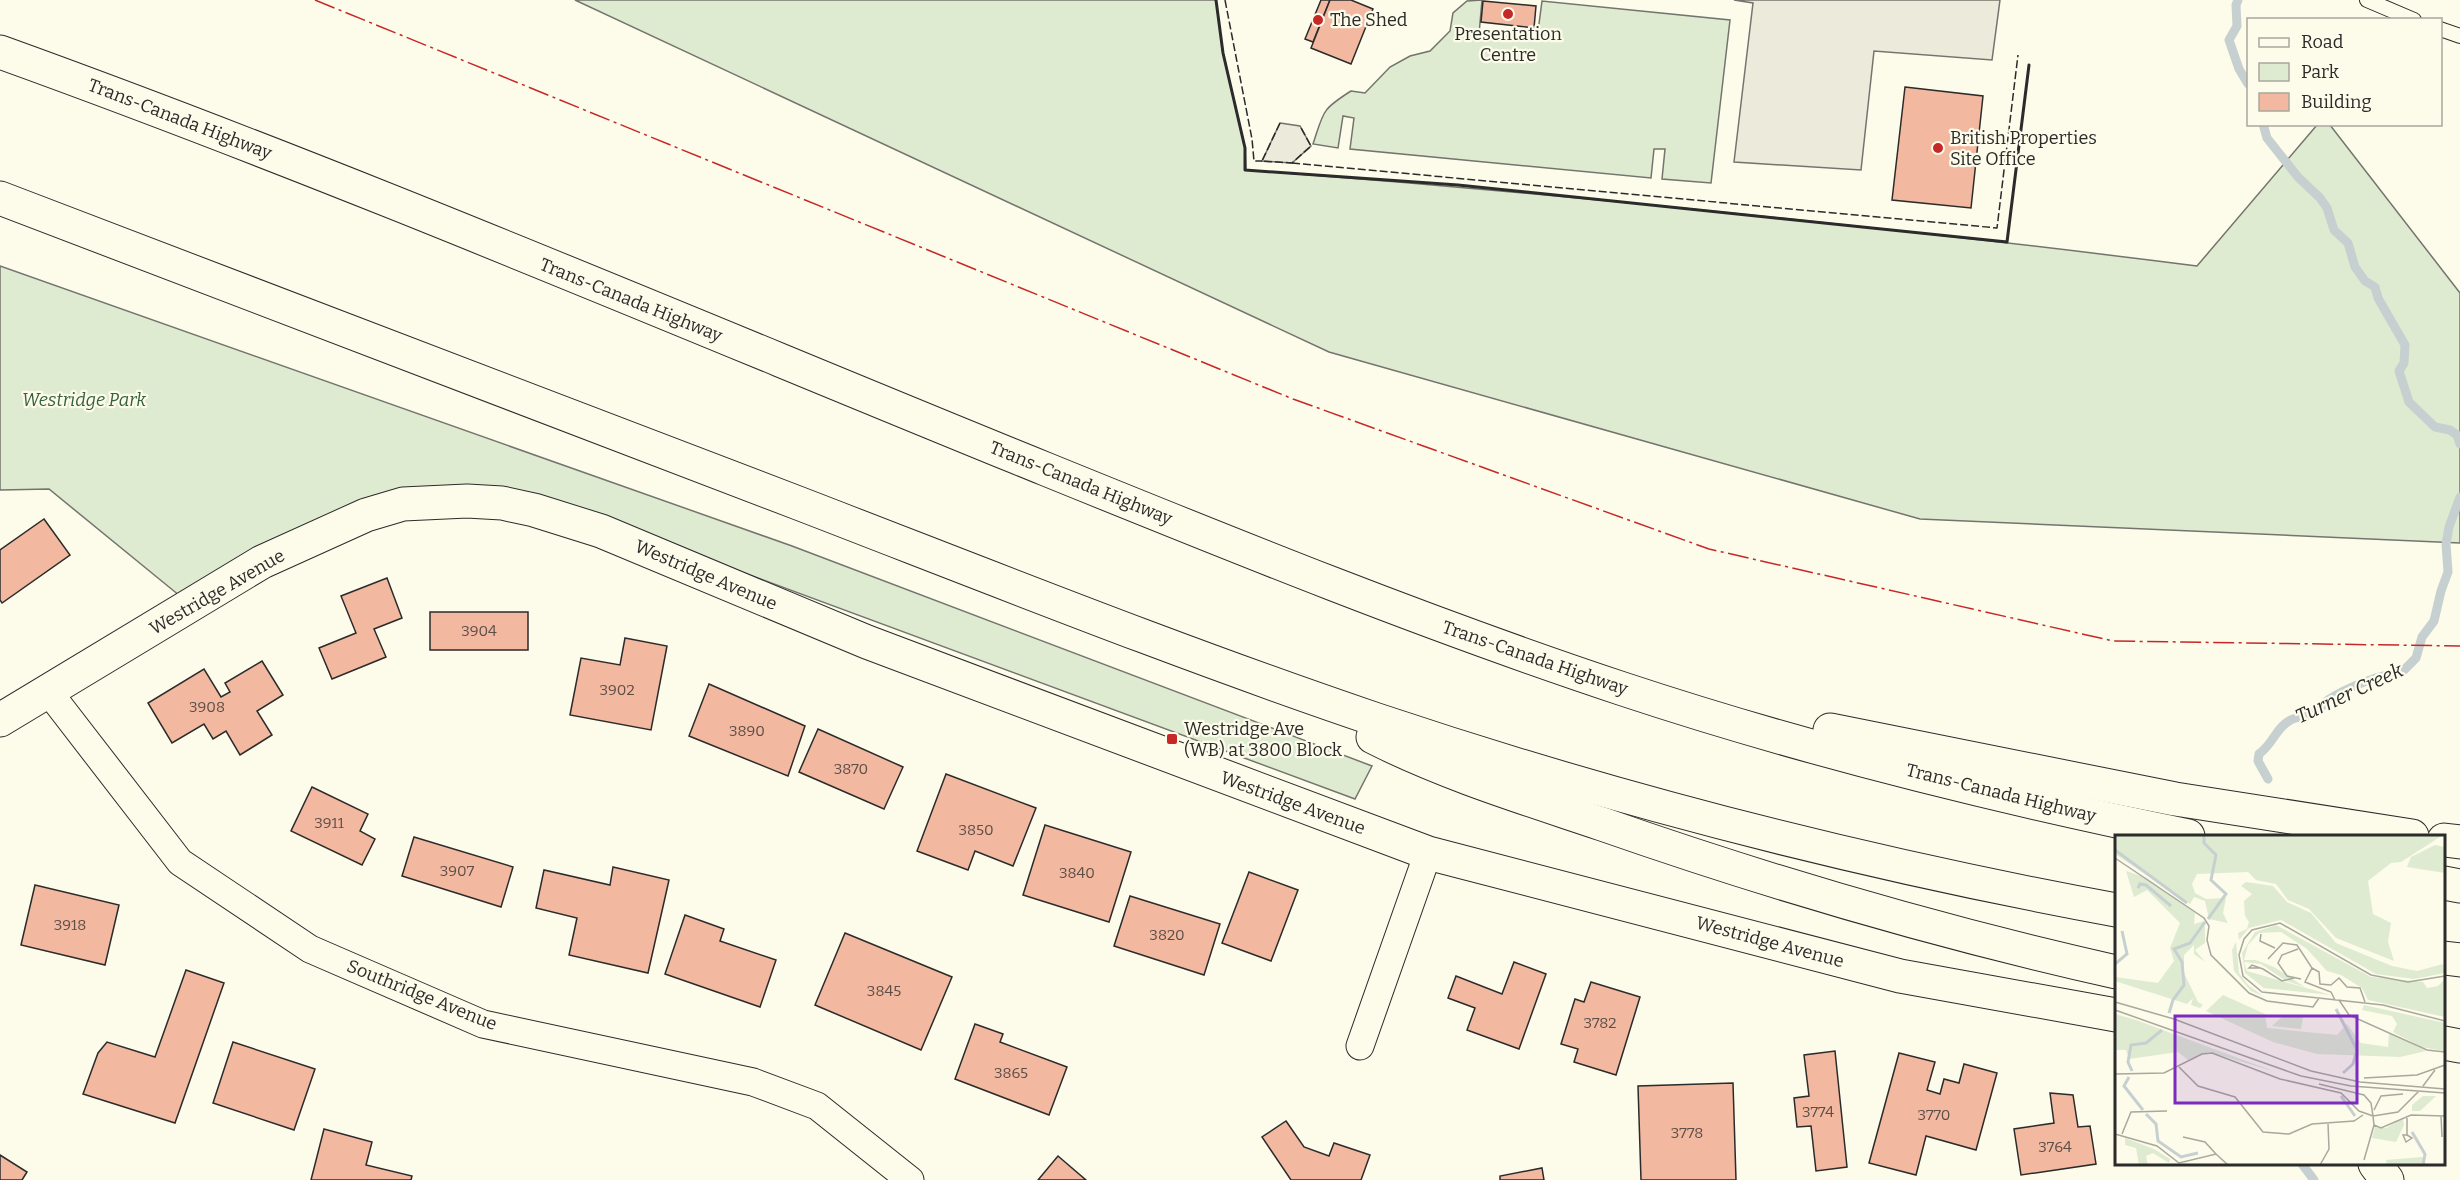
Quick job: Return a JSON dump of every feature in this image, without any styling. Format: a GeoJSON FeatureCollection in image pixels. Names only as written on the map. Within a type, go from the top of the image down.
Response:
{"type":"FeatureCollection","features":[{"type":"Feature","properties":{"kind":"main road","name":"Trans-Canada Highway"},"geometry":{"type":"LineString","coordinates":[[0,52],[121,96],[353,186],[1286,566],[1513,651],[1628,691],[1732,723],[1881,764],[2179,835]]}},
{"type":"Feature","properties":{"kind":"main road"},"geometry":{"type":"LineString","coordinates":[[0,198],[1265,681],[1474,751],[1705,819],[1925,872],[2115,910]]}},
{"type":"Feature","properties":{"kind":"main road","name":"Westridge Avenue"},"geometry":{"type":"LineString","coordinates":[[0,720],[262,562],[366,515],[403,504],[467,501],[502,503],[566,519],[601,531],[867,642],[1428,853],[1900,976],[2115,1015]]}},
{"type":"Feature","properties":{"kind":"main road"},"geometry":{"type":"LineString","coordinates":[[1265,681],[1395,748],[1445,769],[1668,847],[1847,904],[2031,953],[2115,972]]}},
{"type":"Feature","properties":{"kind":"main road"},"geometry":{"type":"LineString","coordinates":[[1628,691],[2175,800],[2399,835]]}},
{"type":"Feature","properties":{"kind":"main road"},"geometry":{"type":"LineString","coordinates":[[2445,840],[2460,842]]}},
{"type":"Feature","properties":{"kind":"main road"},"geometry":{"type":"LineString","coordinates":[[2445,883],[2460,886]]}},
{"type":"Feature","properties":{"kind":"main road"},"geometry":{"type":"LineString","coordinates":[[2445,958],[2460,960]]}},
{"type":"Feature","properties":{"kind":"main road"},"geometry":{"type":"LineString","coordinates":[[2445,1042],[2460,1046]]}},
{"type":"Feature","properties":{"kind":"main road"},"geometry":{"type":"LineString","coordinates":[[2377,1165],[2387,1180]]}},
{"type":"Feature","properties":{"kind":"street","name":"Southridge Avenue"},"geometry":{"type":"LineString","coordinates":[[48,691],[180,862],[310,950],[483,1024],[753,1082],[817,1106],[910,1180]]}},
{"type":"Feature","properties":{"kind":"street"},"geometry":{"type":"LineString","coordinates":[[1360,1046],[1428,853]]}},
{"type":"Feature","properties":{"kind":"lane"},"geometry":{"type":"LineString","coordinates":[[2367,0],[2409,18]]}},
{"type":"Feature","properties":{"kind":"lane"},"geometry":{"type":"LineString","coordinates":[[2442,30],[2460,36]]}},
{"type":"Feature","properties":{"kind":"green space"},"geometry":{"type":"Polygon","coordinates":[[[575,0],[1216,0],[1223,53],[1245,148],[1246,170],[1722,212],[1960,237],[2197,266],[2316,126],[2331,126],[2460,293],[2460,543],[1920,519],[1329,352],[575,0]]]}},
{"type":"Feature","properties":{"kind":"green space"},"geometry":{"type":"Polygon","coordinates":[[[1482,0],[1479,34],[1537,39],[1542,1],[1730,20],[1711,183],[1662,179],[1665,149],[1654,149],[1651,178],[1350,149],[1354,118],[1343,116],[1338,148],[1313,144],[1322,118],[1329,107],[1351,91],[1365,93],[1390,67],[1410,56],[1430,51],[1450,31],[1453,13],[1467,1],[1482,0]]]}},
{"type":"Feature","properties":{"kind":"green space","name":"Westridge Park"},"geometry":{"type":"Polygon","coordinates":[[[0,266],[792,546],[1372,766],[1355,799],[650,538],[456,494],[180,596],[49,489],[0,490],[0,266]]]}},
{"type":"Feature","properties":{"kind":"shaded area"},"geometry":{"type":"Polygon","coordinates":[[[1734,0],[2000,0],[1992,60],[1874,51],[1861,170],[1734,162],[1753,3],[1734,0]]]}},
{"type":"Feature","properties":{"kind":"shaded area"},"geometry":{"type":"Polygon","coordinates":[[[1280,123],[1300,126],[1311,146],[1292,163],[1262,161],[1280,123]]]}},
{"type":"Feature","properties":{"kind":"building","name":"The Shed"},"geometry":{"type":"Polygon","coordinates":[[[1321,0],[1330,0],[1313,42],[1305,39],[1321,0]]]}},
{"type":"Feature","properties":{"kind":"building"},"geometry":{"type":"Polygon","coordinates":[[[1330,0],[1351,0],[1373,9],[1351,64],[1311,48],[1330,0]]]}},
{"type":"Feature","properties":{"kind":"building","name":"Presentation Centre"},"geometry":{"type":"Polygon","coordinates":[[[1483,1],[1536,6],[1534,28],[1481,22],[1483,1]]]}},
{"type":"Feature","properties":{"kind":"building","name":"British Properties Site Office"},"geometry":{"type":"Polygon","coordinates":[[[1905,87],[1983,96],[1971,208],[1892,200],[1905,87]]]}},
{"type":"Feature","properties":{"kind":"building"},"geometry":{"type":"Polygon","coordinates":[[[44,519],[70,555],[2,603],[0,600],[0,550],[44,519]]]}},
{"type":"Feature","properties":{"kind":"building"},"geometry":{"type":"Polygon","coordinates":[[[387,578],[402,618],[374,629],[386,657],[332,679],[319,648],[356,633],[341,596],[387,578]]]}},
{"type":"Feature","properties":{"kind":"building"},"geometry":{"type":"Polygon","coordinates":[[[430,612],[528,612],[528,650],[430,650],[430,612]]]}},
{"type":"Feature","properties":{"kind":"building"},"geometry":{"type":"Polygon","coordinates":[[[625,638],[667,646],[651,730],[570,715],[581,658],[620,665],[625,638]]]}},
{"type":"Feature","properties":{"kind":"building"},"geometry":{"type":"Polygon","coordinates":[[[262,661],[283,695],[257,711],[272,735],[240,755],[226,731],[213,739],[204,724],[172,743],[148,703],[204,669],[221,697],[230,692],[225,683],[262,661]]]}},
{"type":"Feature","properties":{"kind":"building"},"geometry":{"type":"Polygon","coordinates":[[[709,684],[805,726],[788,776],[689,736],[709,684]]]}},
{"type":"Feature","properties":{"kind":"building"},"geometry":{"type":"Polygon","coordinates":[[[818,729],[903,767],[884,809],[799,772],[818,729]]]}},
{"type":"Feature","properties":{"kind":"building"},"geometry":{"type":"Polygon","coordinates":[[[946,774],[1036,808],[1013,866],[975,851],[968,870],[917,851],[946,774]]]}},
{"type":"Feature","properties":{"kind":"building"},"geometry":{"type":"Polygon","coordinates":[[[312,787],[368,814],[360,831],[375,839],[362,865],[291,831],[312,787]]]}},
{"type":"Feature","properties":{"kind":"building"},"geometry":{"type":"Polygon","coordinates":[[[1045,825],[1131,852],[1109,922],[1023,895],[1045,825]]]}},
{"type":"Feature","properties":{"kind":"building"},"geometry":{"type":"Polygon","coordinates":[[[414,837],[513,867],[501,907],[402,876],[414,837]]]}},
{"type":"Feature","properties":{"kind":"building"},"geometry":{"type":"Polygon","coordinates":[[[613,867],[669,880],[648,973],[569,955],[577,918],[536,908],[544,870],[610,885],[613,867]]]}},
{"type":"Feature","properties":{"kind":"building"},"geometry":{"type":"Polygon","coordinates":[[[1249,872],[1298,890],[1271,961],[1222,943],[1249,872]]]}},
{"type":"Feature","properties":{"kind":"building"},"geometry":{"type":"Polygon","coordinates":[[[35,885],[119,905],[105,965],[21,945],[35,885]]]}},
{"type":"Feature","properties":{"kind":"building"},"geometry":{"type":"Polygon","coordinates":[[[1130,896],[1220,924],[1204,975],[1114,946],[1130,896]]]}},
{"type":"Feature","properties":{"kind":"building"},"geometry":{"type":"Polygon","coordinates":[[[685,915],[724,929],[720,941],[776,960],[760,1007],[665,974],[685,915]]]}},
{"type":"Feature","properties":{"kind":"building"},"geometry":{"type":"Polygon","coordinates":[[[845,933],[952,977],[921,1050],[815,1005],[845,933]]]}},
{"type":"Feature","properties":{"kind":"building"},"geometry":{"type":"Polygon","coordinates":[[[1514,962],[1546,974],[1519,1049],[1467,1030],[1475,1008],[1448,998],[1456,976],[1502,994],[1514,962]]]}},
{"type":"Feature","properties":{"kind":"building"},"geometry":{"type":"Polygon","coordinates":[[[186,970],[224,983],[175,1123],[83,1094],[98,1053],[107,1042],[155,1057],[186,970]]]}},
{"type":"Feature","properties":{"kind":"building"},"geometry":{"type":"Polygon","coordinates":[[[1591,982],[1640,997],[1616,1075],[1574,1062],[1578,1049],[1561,1044],[1575,999],[1584,1002],[1591,982]]]}},
{"type":"Feature","properties":{"kind":"building"},"geometry":{"type":"Polygon","coordinates":[[[975,1024],[1003,1034],[1000,1042],[1067,1067],[1049,1115],[955,1079],[975,1024]]]}},
{"type":"Feature","properties":{"kind":"building"},"geometry":{"type":"Polygon","coordinates":[[[233,1042],[315,1069],[294,1130],[213,1103],[233,1042]]]}},
{"type":"Feature","properties":{"kind":"building"},"geometry":{"type":"Polygon","coordinates":[[[1835,1051],[1847,1167],[1816,1171],[1811,1126],[1797,1127],[1794,1098],[1809,1096],[1804,1055],[1835,1051]]]}},
{"type":"Feature","properties":{"kind":"building"},"geometry":{"type":"Polygon","coordinates":[[[1899,1053],[1935,1062],[1927,1090],[1940,1094],[1944,1079],[1959,1083],[1964,1064],[1997,1073],[1976,1150],[1926,1136],[1916,1175],[1869,1163],[1899,1053]]]}},
{"type":"Feature","properties":{"kind":"building"},"geometry":{"type":"Polygon","coordinates":[[[1733,1083],[1736,1180],[1641,1180],[1638,1086],[1733,1083]]]}},
{"type":"Feature","properties":{"kind":"building"},"geometry":{"type":"Polygon","coordinates":[[[2050,1093],[2073,1095],[2078,1127],[2090,1126],[2096,1164],[2021,1175],[2014,1129],[2054,1123],[2050,1093]]]}},
{"type":"Feature","properties":{"kind":"building"},"geometry":{"type":"Polygon","coordinates":[[[1286,1121],[1304,1147],[1329,1156],[1334,1143],[1370,1155],[1361,1180],[1291,1180],[1262,1137],[1286,1121]]]}},
{"type":"Feature","properties":{"kind":"building"},"geometry":{"type":"Polygon","coordinates":[[[324,1129],[372,1142],[366,1165],[412,1176],[411,1180],[311,1180],[324,1129]]]}},
{"type":"Feature","properties":{"kind":"building"},"geometry":{"type":"Polygon","coordinates":[[[0,1155],[27,1172],[22,1180],[0,1180],[0,1155]]]}},
{"type":"Feature","properties":{"kind":"building"},"geometry":{"type":"Polygon","coordinates":[[[1058,1156],[1086,1180],[1038,1180],[1058,1156]]]}},
{"type":"Feature","properties":{"kind":"building"},"geometry":{"type":"Polygon","coordinates":[[[1542,1168],[1544,1180],[1500,1180],[1500,1176],[1542,1168]]]}},
{"type":"Feature","properties":{"kind":"waterway","name":"Turner Creek"},"geometry":{"type":"LineString","coordinates":[[2238,0],[2236,5],[2237,26],[2229,40],[2239,69],[2247,82]]}},
{"type":"Feature","properties":{"kind":"waterway","name":"Turner Creek"},"geometry":{"type":"LineString","coordinates":[[2264,126],[2267,138],[2298,177],[2327,208],[2334,230],[2348,243],[2355,267],[2365,281],[2375,287],[2378,298],[2405,345],[2404,363],[2399,371],[2409,402],[2435,427],[2450,430],[2457,435],[2460,444]]}},
{"type":"Feature","properties":{"kind":"waterway","name":"Turner Creek"},"geometry":{"type":"LineString","coordinates":[[2268,779],[2258,761],[2259,754],[2284,724],[2292,719],[2315,713],[2335,695],[2353,686],[2383,676],[2401,673],[2416,658],[2422,637],[2434,621],[2448,572],[2446,544],[2449,527],[2460,497]]}},
{"type":"Feature","properties":{"kind":"waterway","name":"Turner Creek"},"geometry":{"type":"LineString","coordinates":[[2303,1165],[2314,1180]]}},
{"type":"Feature","properties":{"kind":"fence"},"geometry":{"type":"LineString","coordinates":[[1225,0],[1252,139],[1254,161],[1262,161]]}},
{"type":"Feature","properties":{"kind":"fence"},"geometry":{"type":"LineString","coordinates":[[1292,163],[1997,228],[2018,55]]}},
{"type":"Feature","properties":{"kind":"fence"},"geometry":{"type":"LineString","coordinates":[[1280,123],[1262,161],[1292,163],[1311,146],[1300,126]]}},
{"type":"Feature","properties":{"kind":"wall"},"geometry":{"type":"LineString","coordinates":[[1216,0],[1223,53],[1245,148],[1245,170],[1458,185],[2007,242],[2029,65]]}},
{"type":"Feature","properties":{"kind":"power"},"geometry":{"type":"LineString","coordinates":[[315,0],[1293,399],[1709,549],[2113,641],[2460,646]]}},
{"type":"Feature","properties":{"kind":"place","name":"Presentation Centre"},"geometry":{"type":"Point","coordinates":[1508,14]}},
{"type":"Feature","properties":{"kind":"place","name":"The Shed"},"geometry":{"type":"Point","coordinates":[1318,20]}},
{"type":"Feature","properties":{"kind":"place","name":"British Properties Site Office"},"geometry":{"type":"Point","coordinates":[1938,148]}},
{"type":"Feature","properties":{"kind":"place","name":"Westridge Ave (WB) at 3800 Block"},"geometry":{"type":"Point","coordinates":[1172,739]}}]}
